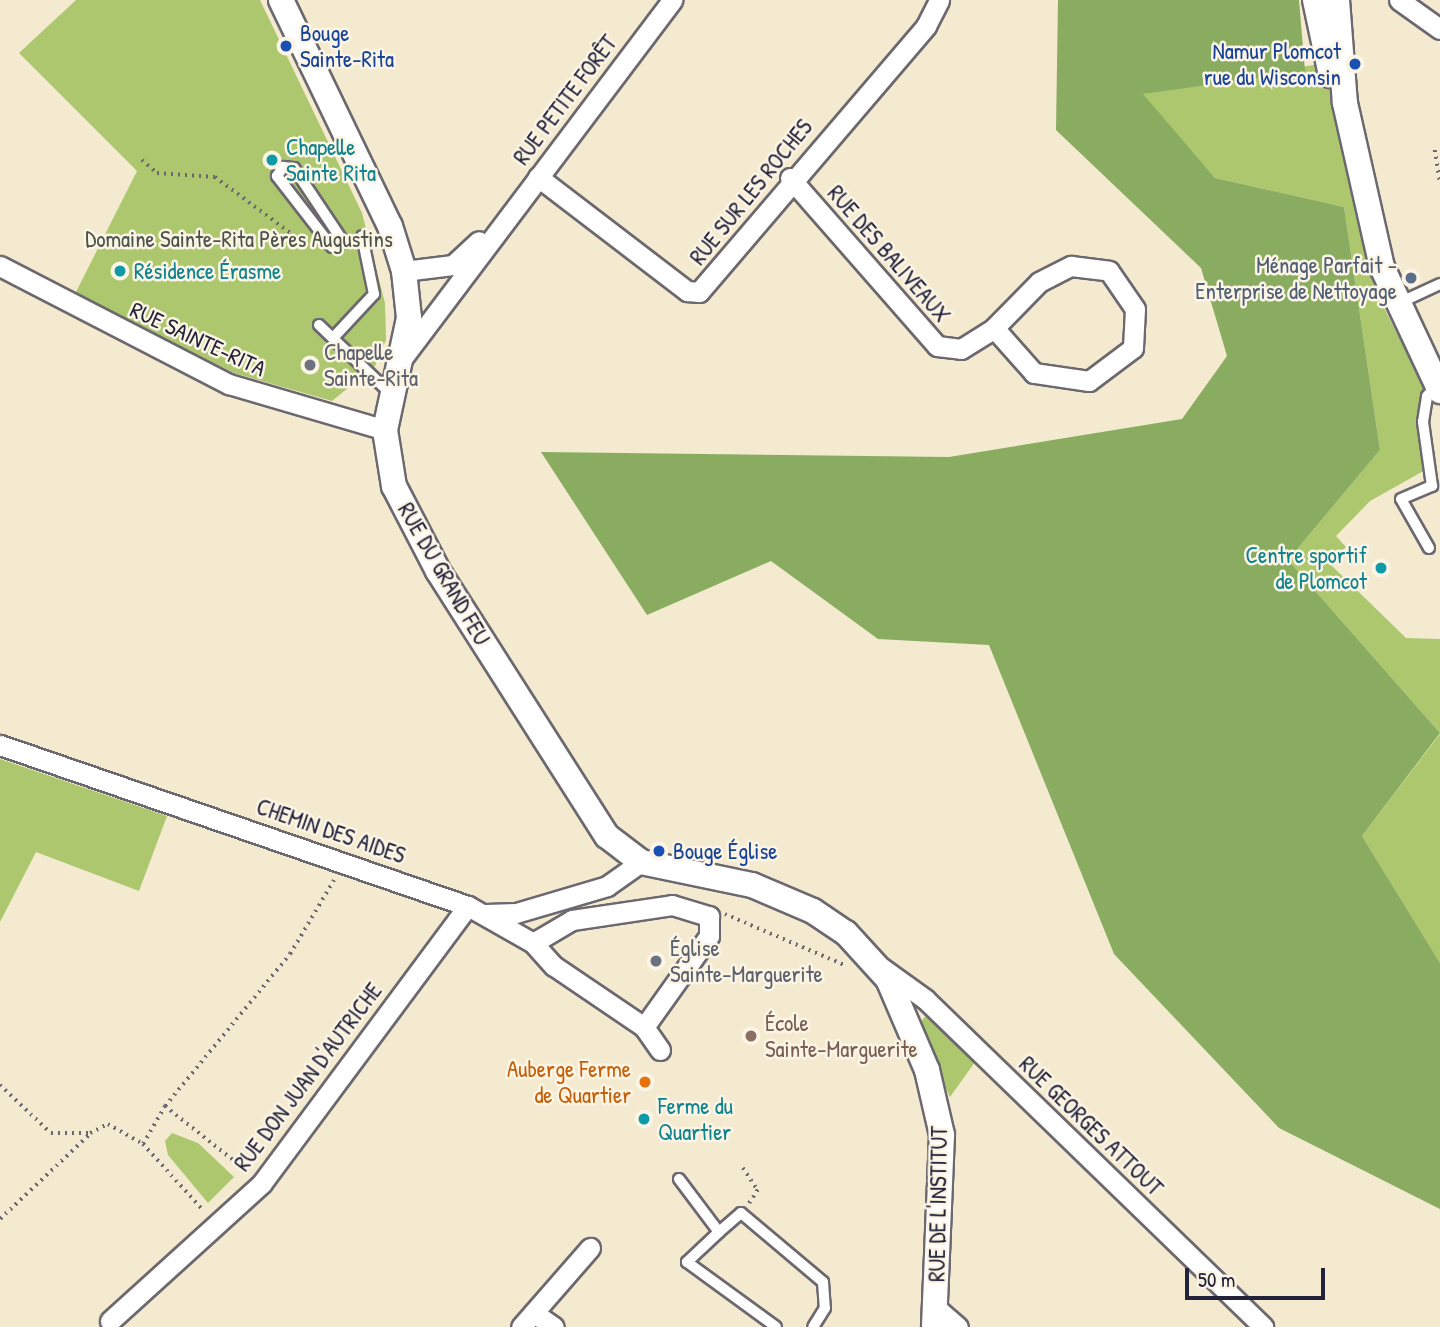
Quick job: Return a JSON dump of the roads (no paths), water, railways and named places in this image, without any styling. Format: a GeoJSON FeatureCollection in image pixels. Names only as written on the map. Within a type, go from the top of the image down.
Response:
{"type":"FeatureCollection","features":[{"type":"Feature","properties":{"kind":"street","name":"RUE PETITE FORÊT"},"geometry":{"type":"LineString","coordinates":[[400,361],[672,0]]}},
{"type":"Feature","properties":{"kind":"street","name":"RUE SUR LES ROCHES"},"geometry":{"type":"LineString","coordinates":[[538,177],[687,291],[699,292],[790,178],[926,26],[939,0]]}},
{"type":"Feature","properties":{"kind":"street"},"geometry":{"type":"LineString","coordinates":[[1315,0],[1334,83],[1345,103]]}},
{"type":"Feature","properties":{"kind":"street"},"geometry":{"type":"LineString","coordinates":[[1337,0],[1345,103],[1396,305],[1438,388]]}},
{"type":"Feature","properties":{"kind":"street"},"geometry":{"type":"LineString","coordinates":[[1399,0],[1440,29]]}},
{"type":"Feature","properties":{"kind":"street","name":"RUE DU GRAND FEU"},"geometry":{"type":"LineString","coordinates":[[290,5],[390,226],[404,271],[409,317],[390,393],[385,430],[394,486],[438,571],[574,793],[607,836],[641,862],[752,885],[813,911],[868,969]]}},
{"type":"Feature","properties":{"kind":"street","name":"RUE DES BALIVEAUX"},"geometry":{"type":"LineString","coordinates":[[790,178],[937,346],[961,349],[995,328],[1039,282],[1071,266],[1109,271],[1135,309],[1133,348],[1089,381],[1034,373],[995,328]]}},
{"type":"Feature","properties":{"kind":"street","name":"RUE PETITE FORÊT"},"geometry":{"type":"LineString","coordinates":[[404,271],[469,256],[503,205],[522,197]]}},
{"type":"Feature","properties":{"kind":"street","name":"RUE SAINTE-RITA"},"geometry":{"type":"LineString","coordinates":[[0,266],[229,384],[385,430]]}},
{"type":"Feature","properties":{"kind":"street","name":"CHEMIN DES AIDES"},"geometry":{"type":"LineString","coordinates":[[0,746],[346,861],[476,910],[516,912],[607,886],[641,862]]}},
{"type":"Feature","properties":{"kind":"street"},"geometry":{"type":"LineString","coordinates":[[533,943],[572,920],[672,905],[709,916],[709,936],[644,1027]]}},
{"type":"Feature","properties":{"kind":"street"},"geometry":{"type":"LineString","coordinates":[[476,910],[533,943],[554,966],[644,1027],[660,1050]]}},
{"type":"Feature","properties":{"kind":"street","name":"RUE DON JUAN D'AUTRICHE"},"geometry":{"type":"LineString","coordinates":[[110,1321],[218,1226],[262,1183],[476,910]]}},
{"type":"Feature","properties":{"kind":"street","name":"RUE DE L'INSTITUT"},"geometry":{"type":"LineString","coordinates":[[868,969],[938,1102],[943,1135],[935,1317]]}},
{"type":"Feature","properties":{"kind":"street","name":"RUE GEORGES ATTOUT"},"geometry":{"type":"LineString","coordinates":[[868,969],[925,999],[1262,1327]]}},
{"type":"Feature","properties":{"kind":"street"},"geometry":{"type":"LineString","coordinates":[[554,1327],[528,1320],[590,1248]]}},
{"type":"Feature","properties":{"kind":"street"},"geometry":{"type":"LineString","coordinates":[[935,1317],[958,1327]]}},
{"type":"Feature","properties":{"kind":"lane"},"geometry":{"type":"LineString","coordinates":[[332,247],[277,176],[283,167],[294,168],[344,243]]}},
{"type":"Feature","properties":{"kind":"lane"},"geometry":{"type":"LineString","coordinates":[[334,338],[374,294],[362,236]]}},
{"type":"Feature","properties":{"kind":"lane"},"geometry":{"type":"LineString","coordinates":[[1396,305],[1440,284]]}},
{"type":"Feature","properties":{"kind":"lane"},"geometry":{"type":"LineString","coordinates":[[319,325],[390,393]]}},
{"type":"Feature","properties":{"kind":"lane"},"geometry":{"type":"LineString","coordinates":[[1438,388],[1427,396],[1423,422],[1432,486],[1440,495]]}},
{"type":"Feature","properties":{"kind":"lane"},"geometry":{"type":"LineString","coordinates":[[1429,548],[1401,499],[1432,486]]}},
{"type":"Feature","properties":{"kind":"lane"},"geometry":{"type":"LineString","coordinates":[[679,1179],[719,1232]]}},
{"type":"Feature","properties":{"kind":"lane"},"geometry":{"type":"LineString","coordinates":[[776,1327],[687,1262],[741,1213],[823,1283],[825,1308],[813,1327]]}},
{"type":"Feature","properties":{"kind":"place","name":"Bouge Sainte-Rita"},"geometry":{"type":"Point","coordinates":[286,46]}},
{"type":"Feature","properties":{"kind":"place","name":"Namur Plomcot rue du Wisconsin"},"geometry":{"type":"Point","coordinates":[1355,64]}},
{"type":"Feature","properties":{"kind":"place","name":"Chapelle Sainte Rita"},"geometry":{"type":"Point","coordinates":[272,160]}},
{"type":"Feature","properties":{"kind":"place","name":"Résidence Érasme"},"geometry":{"type":"Point","coordinates":[120,271]}},
{"type":"Feature","properties":{"kind":"place","name":"Ménage Parfait - Enterprise de Nettoyage"},"geometry":{"type":"Point","coordinates":[1411,278]}},
{"type":"Feature","properties":{"kind":"place","name":"Chapelle Sainte-Rita"},"geometry":{"type":"Point","coordinates":[310,365]}},
{"type":"Feature","properties":{"kind":"place","name":"Centre sportif de Plomcot"},"geometry":{"type":"Point","coordinates":[1381,568]}},
{"type":"Feature","properties":{"kind":"place","name":"Bouge Église"},"geometry":{"type":"Point","coordinates":[659,851]}},
{"type":"Feature","properties":{"kind":"place","name":"Église Sainte-Marguerite"},"geometry":{"type":"Point","coordinates":[656,961]}},
{"type":"Feature","properties":{"kind":"place","name":"École Sainte-Marguerite"},"geometry":{"type":"Point","coordinates":[751,1036]}},
{"type":"Feature","properties":{"kind":"place","name":"Auberge Ferme de Quartier"},"geometry":{"type":"Point","coordinates":[645,1082]}},
{"type":"Feature","properties":{"kind":"place","name":"Ferme du Quartier"},"geometry":{"type":"Point","coordinates":[644,1119]}},
{"type":"Feature","properties":{"kind":"park label","name":"Domaine Sainte-Rita Pères Augustins"},"geometry":{"type":"Point","coordinates":[239,239]}}]}
